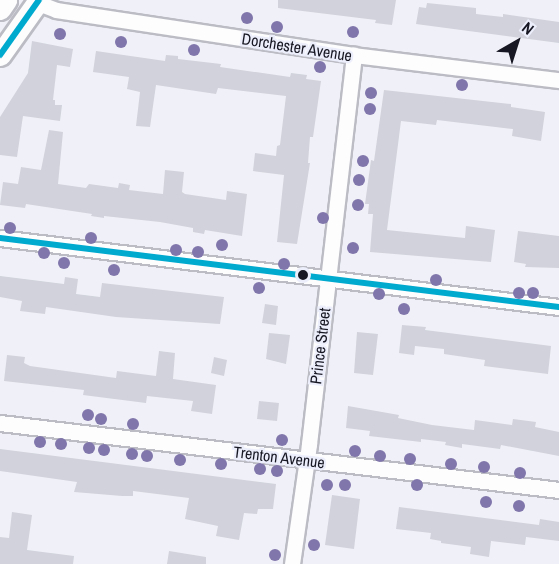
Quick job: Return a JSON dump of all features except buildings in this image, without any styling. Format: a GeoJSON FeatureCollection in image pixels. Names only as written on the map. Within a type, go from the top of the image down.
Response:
{"type":"FeatureCollection","features":[{"type":"Feature","properties":{"kind":"main road"},"geometry":{"type":"LineString","coordinates":[[0,9],[6,0]]}},
{"type":"Feature","properties":{"kind":"main road"},"geometry":{"type":"LineString","coordinates":[[0,55],[39,1]]}},
{"type":"Feature","properties":{"kind":"street","name":"Dorchester Avenue"},"geometry":{"type":"LineString","coordinates":[[39,1],[56,10],[354,56],[559,80]]}},
{"type":"Feature","properties":{"kind":"street","name":"Prince Street"},"geometry":{"type":"LineString","coordinates":[[292,564],[307,460],[354,56]]}},
{"type":"Feature","properties":{"kind":"street"},"geometry":{"type":"LineString","coordinates":[[0,238],[559,307]]}},
{"type":"Feature","properties":{"kind":"street","name":"Trenton Avenue"},"geometry":{"type":"LineString","coordinates":[[0,423],[559,490]]}},
{"type":"Feature","properties":{"kind":"transit line"},"geometry":{"type":"LineString","coordinates":[[0,55],[39,0]]}},
{"type":"Feature","properties":{"kind":"transit line"},"geometry":{"type":"LineString","coordinates":[[0,238],[559,307]]}}]}
